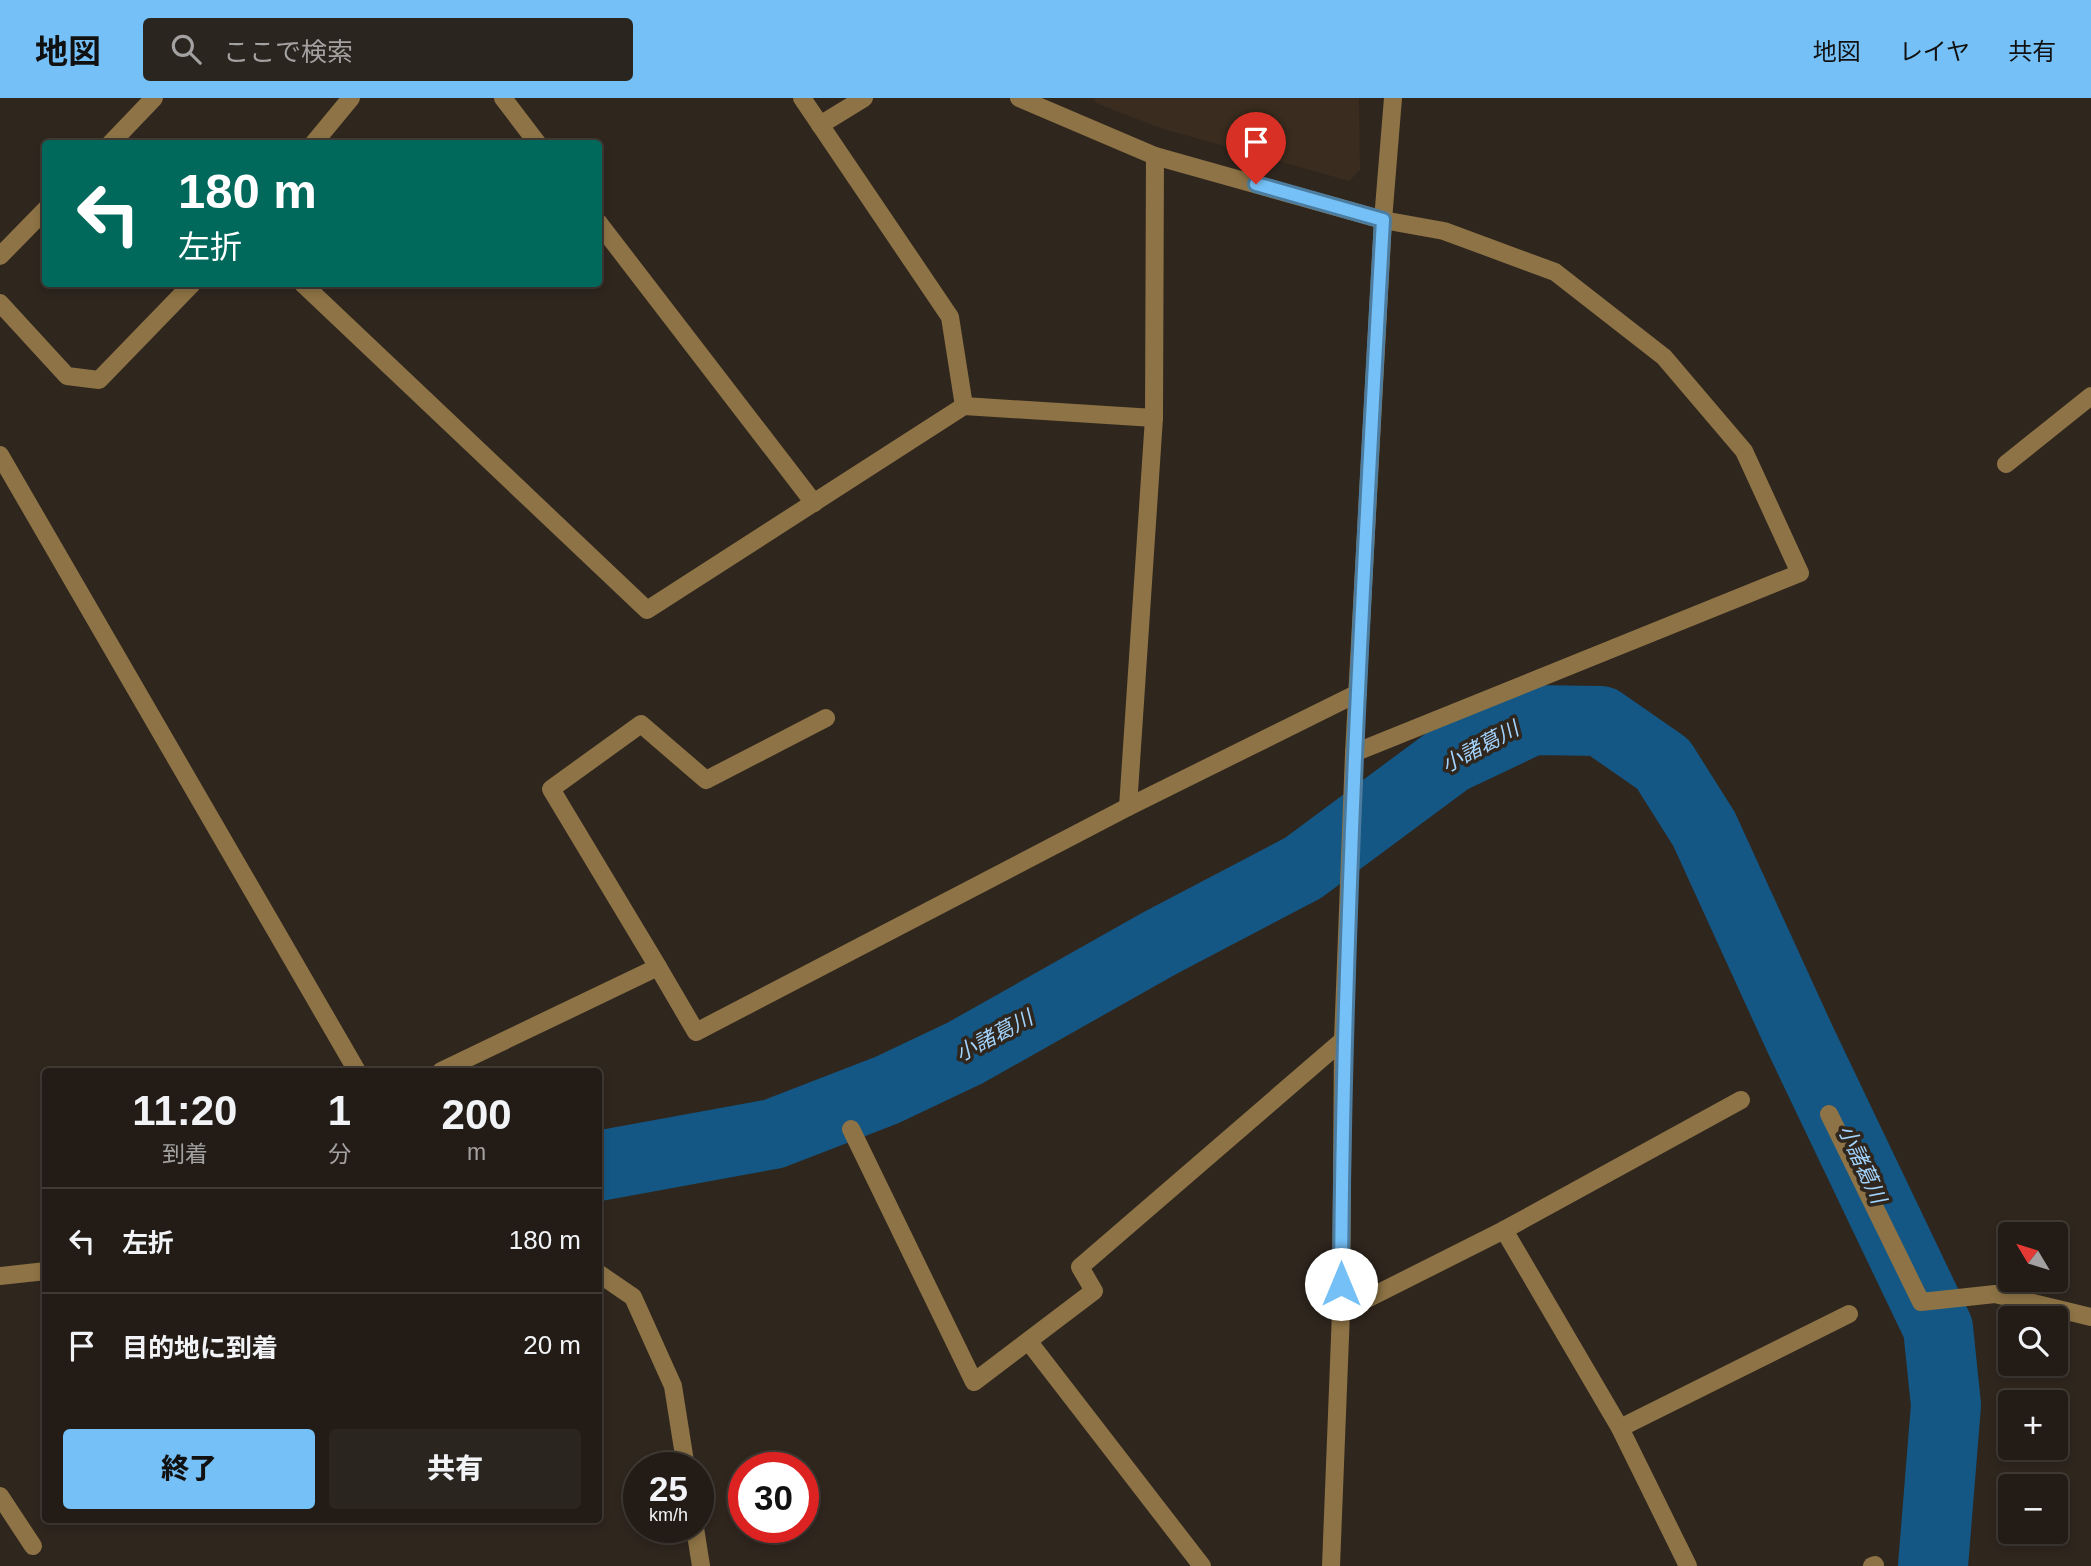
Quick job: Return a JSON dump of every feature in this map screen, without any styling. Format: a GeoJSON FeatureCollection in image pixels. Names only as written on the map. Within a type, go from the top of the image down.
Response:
{"type":"FeatureCollection","features":[{"type":"Feature","properties":{"kind":"street"},"geometry":{"type":"LineString","coordinates":[[114,140],[155,98]]}},
{"type":"Feature","properties":{"kind":"street"},"geometry":{"type":"LineString","coordinates":[[316,140],[351,98]]}},
{"type":"Feature","properties":{"kind":"street"},"geometry":{"type":"LineString","coordinates":[[503,98],[535,140]]}},
{"type":"Feature","properties":{"kind":"street"},"geometry":{"type":"LineString","coordinates":[[802,98],[950,317],[964,406]]}},
{"type":"Feature","properties":{"kind":"street"},"geometry":{"type":"LineString","coordinates":[[820,125],[864,98]]}},
{"type":"Feature","properties":{"kind":"street"},"geometry":{"type":"LineString","coordinates":[[1019,98],[1155,156],[1383,220],[1444,231],[1555,272],[1664,357],[1744,451],[1800,573],[1354,753]]}},
{"type":"Feature","properties":{"kind":"street"},"geometry":{"type":"LineString","coordinates":[[1331,1566],[1341,1312],[1343,1040],[1354,753],[1383,220],[1393,98]]}},
{"type":"Feature","properties":{"kind":"street"},"geometry":{"type":"LineString","coordinates":[[1128,807],[1154,418],[1155,156]]}},
{"type":"Feature","properties":{"kind":"street"},"geometry":{"type":"LineString","coordinates":[[0,256],[42,213]]}},
{"type":"Feature","properties":{"kind":"street"},"geometry":{"type":"LineString","coordinates":[[602,227],[814,502]]}},
{"type":"Feature","properties":{"kind":"street"},"geometry":{"type":"LineString","coordinates":[[0,303],[67,376],[99,380],[189,287]]}},
{"type":"Feature","properties":{"kind":"street"},"geometry":{"type":"LineString","coordinates":[[306,287],[647,610],[964,406],[1154,418]]}},
{"type":"Feature","properties":{"kind":"street"},"geometry":{"type":"LineString","coordinates":[[2006,464],[2091,396]]}},
{"type":"Feature","properties":{"kind":"street"},"geometry":{"type":"LineString","coordinates":[[0,455],[355,1068]]}},
{"type":"Feature","properties":{"kind":"street"},"geometry":{"type":"LineString","coordinates":[[826,718],[706,780],[640,724],[551,789],[696,1032],[1128,807],[1358,693]]}},
{"type":"Feature","properties":{"kind":"street"},"geometry":{"type":"LineString","coordinates":[[446,1068],[659,967]]}},
{"type":"Feature","properties":{"kind":"street"},"geometry":{"type":"LineString","coordinates":[[851,1129],[974,1382],[1094,1291],[1080,1267],[1343,1040]]}},
{"type":"Feature","properties":{"kind":"street"},"geometry":{"type":"LineString","coordinates":[[1341,1312],[1504,1230],[1741,1100]]}},
{"type":"Feature","properties":{"kind":"street"},"geometry":{"type":"LineString","coordinates":[[1829,1114],[1921,1302],[1994,1294],[2091,1317]]}},
{"type":"Feature","properties":{"kind":"street"},"geometry":{"type":"LineString","coordinates":[[1504,1230],[1620,1428],[1688,1566]]}},
{"type":"Feature","properties":{"kind":"street"},"geometry":{"type":"LineString","coordinates":[[0,1276],[42,1271]]}},
{"type":"Feature","properties":{"kind":"street"},"geometry":{"type":"LineString","coordinates":[[602,1276],[634,1297],[673,1386],[683,1452]]}},
{"type":"Feature","properties":{"kind":"street"},"geometry":{"type":"LineString","coordinates":[[1620,1428],[1849,1314]]}},
{"type":"Feature","properties":{"kind":"street"},"geometry":{"type":"LineString","coordinates":[[1029,1342],[1202,1566]]}},
{"type":"Feature","properties":{"kind":"street"},"geometry":{"type":"LineString","coordinates":[[0,1496],[33,1546]]}},
{"type":"Feature","properties":{"kind":"street"},"geometry":{"type":"LineString","coordinates":[[697,1543],[701,1566]]}},
{"type":"Feature","properties":{"kind":"shaded area"},"geometry":{"type":"Polygon","coordinates":[[[1093,98],[1359,98],[1360,170],[1349,181],[1160,128],[1096,103],[1093,98]]]}},
{"type":"Feature","properties":{"kind":"waterway","name":"小諸葛川"},"geometry":{"type":"LineString","coordinates":[[602,1165],[773,1134],[887,1090],[965,1053],[1160,943],[1303,868],[1450,759],[1532,720],[1601,721],[1663,764],[1704,829],[1800,1039],[1938,1328],[1946,1405],[1933,1566]]}},
{"type":"Feature","properties":{"kind":"route"},"geometry":{"type":"LineString","coordinates":[[1256,184],[1383,220],[1353,779],[1343,1040],[1341,1284]]}}]}
